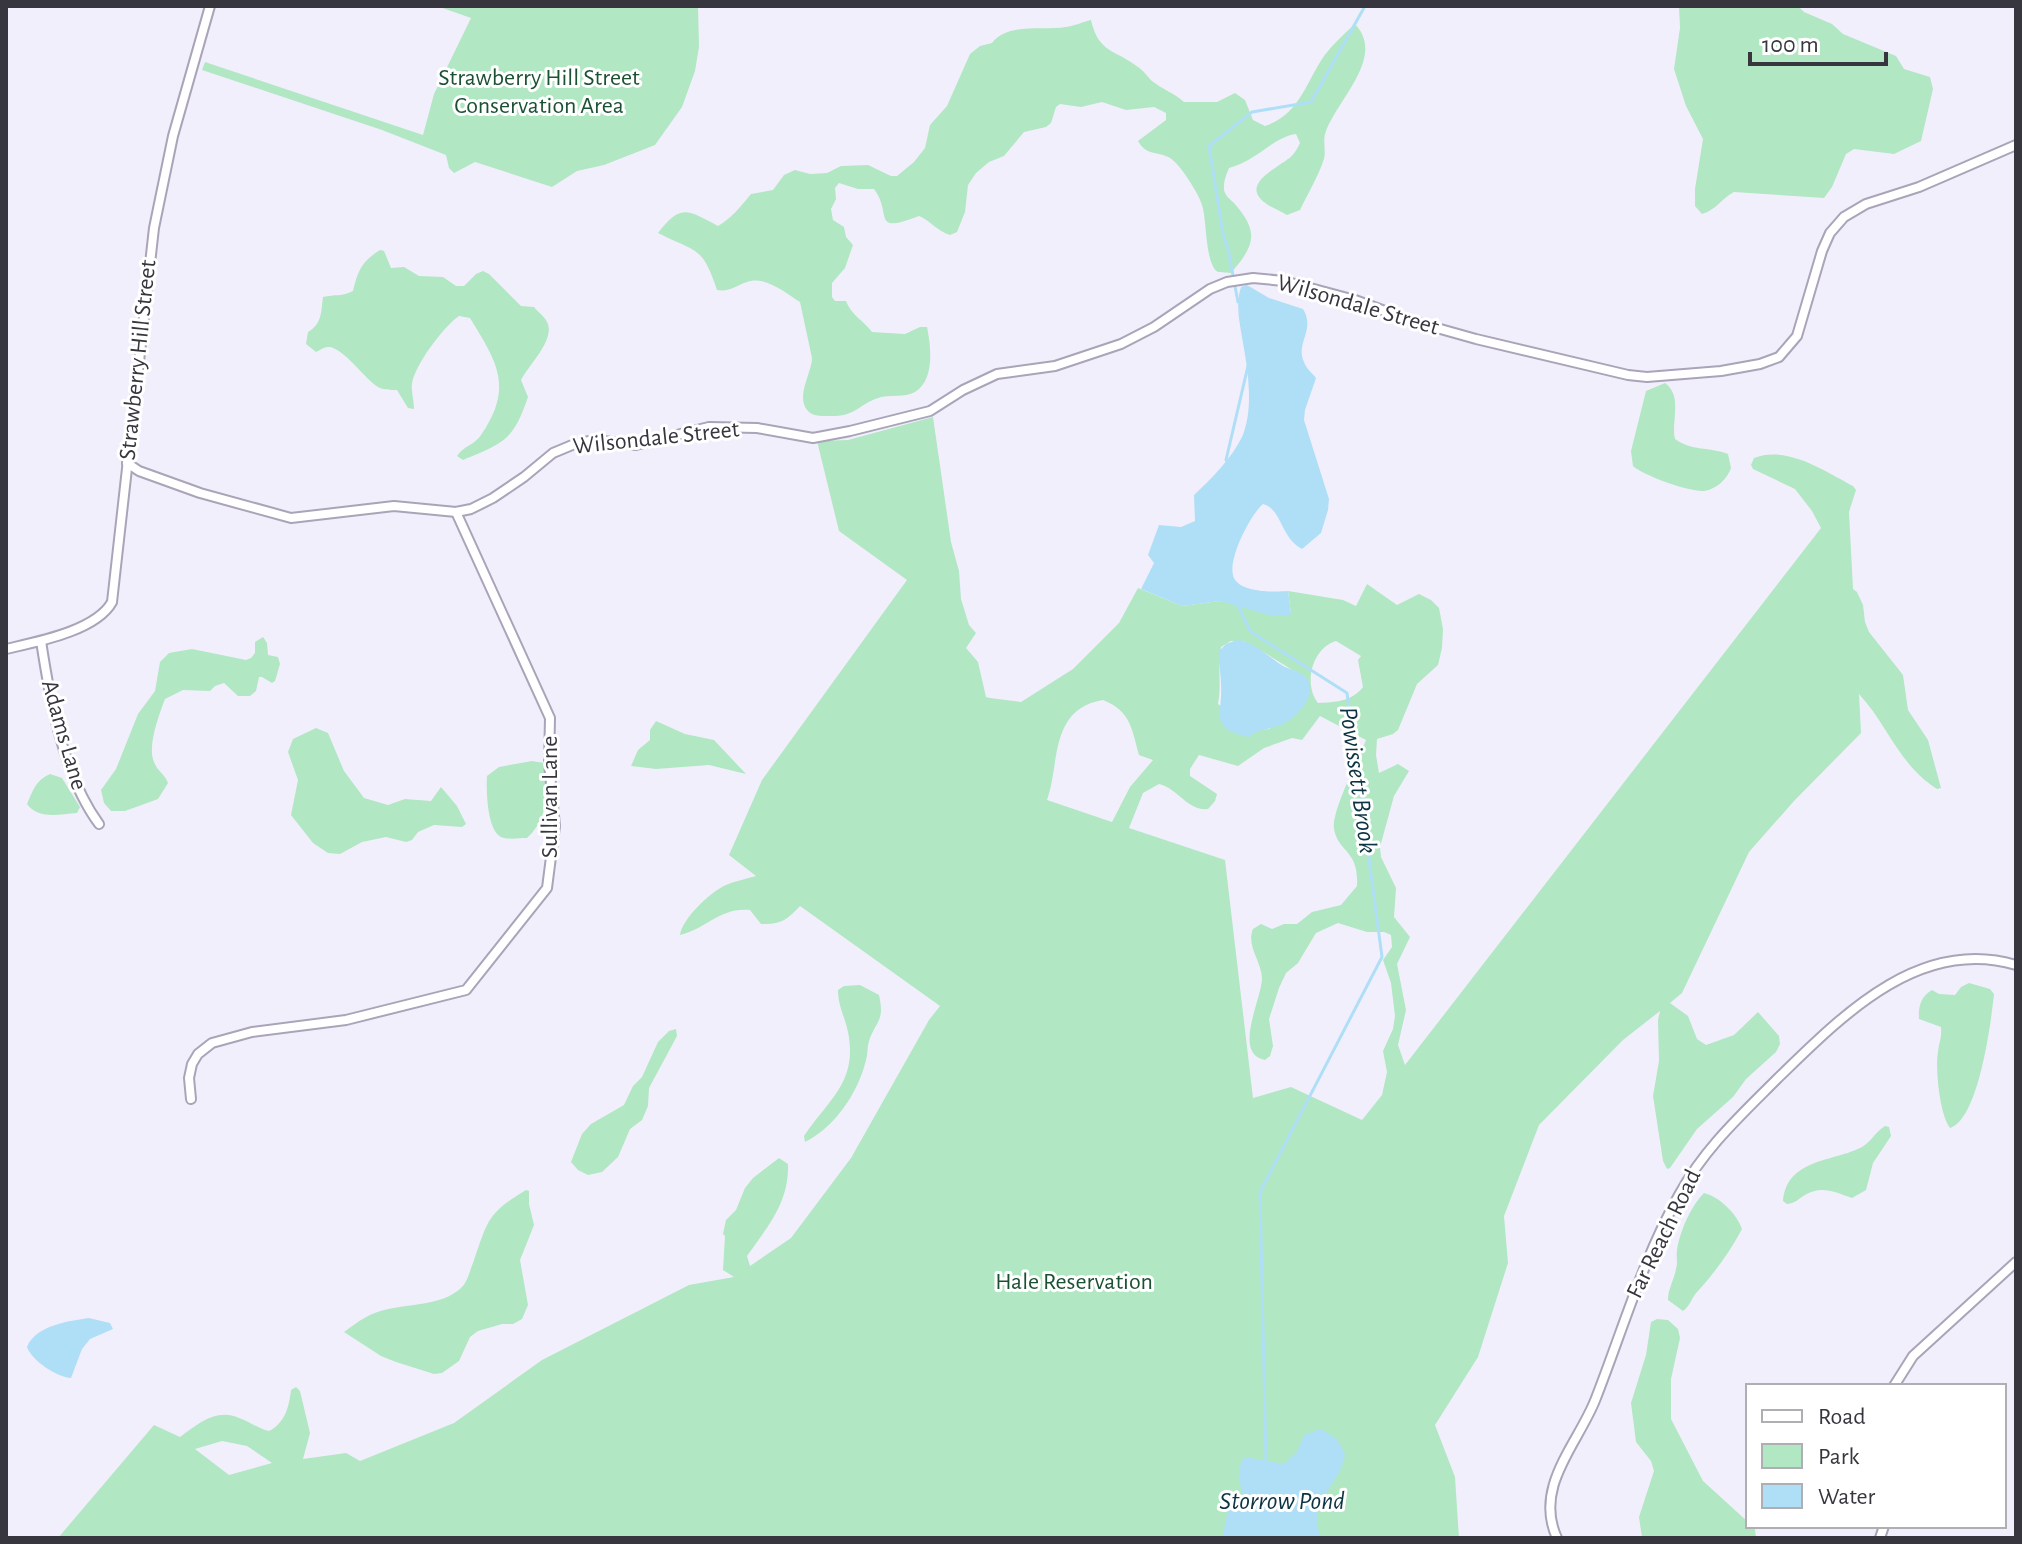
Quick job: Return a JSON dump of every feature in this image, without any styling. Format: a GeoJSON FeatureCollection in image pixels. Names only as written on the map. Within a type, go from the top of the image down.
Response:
{"type":"FeatureCollection","features":[{"type":"Feature","properties":{"kind":"street","name":"Strawberry Hill Street"},"geometry":{"type":"LineString","coordinates":[[6,649],[41,641],[100,617],[110,606],[116,576],[155,220],[173,136],[210,6]]}},
{"type":"Feature","properties":{"kind":"street","name":"Wilsondale Street"},"geometry":{"type":"LineString","coordinates":[[127,463],[139,471],[200,493],[291,518],[394,506],[456,512],[471,509],[493,498],[553,453],[577,443],[596,440],[636,445],[696,429],[724,427],[757,428],[813,438],[930,411],[963,390],[997,374],[1055,366],[1121,344],[1154,327],[1210,289],[1236,280],[1284,281],[1476,339],[1628,375],[1647,377],[1741,368],[1772,361],[1790,346],[1799,331],[1822,251],[1834,227],[1844,217],[1866,204],[1919,187],[2016,145]]}},
{"type":"Feature","properties":{"kind":"street","name":"Sullivan Lane"},"geometry":{"type":"LineString","coordinates":[[191,1099],[189,1078],[192,1064],[198,1054],[212,1043],[252,1032],[346,1020],[466,990],[547,888],[555,826],[549,763],[550,718],[456,512]]}},
{"type":"Feature","properties":{"kind":"street","name":"Adams Lane"},"geometry":{"type":"LineString","coordinates":[[41,641],[68,766],[88,809],[99,824]]}},
{"type":"Feature","properties":{"kind":"street","name":"Far Reach Road"},"geometry":{"type":"LineString","coordinates":[[1557,1538],[1551,1506],[1552,1485],[1595,1400],[1660,1231],[1700,1159],[1722,1132],[1818,1039],[1880,988],[1931,966],[1958,960],[1984,959],[2016,965]]}},
{"type":"Feature","properties":{"kind":"street"},"geometry":{"type":"LineString","coordinates":[[1895,1384],[1913,1356],[2016,1262]]}},
{"type":"Feature","properties":{"kind":"green space","name":"Strawberry Hill Street Conservation Area"},"geometry":{"type":"Polygon","coordinates":[[[437,6],[698,6],[699,47],[695,71],[682,107],[655,145],[604,165],[577,171],[552,187],[475,162],[454,173],[449,168],[446,155],[382,130],[202,70],[205,62],[423,135],[434,94],[471,18],[437,6]]]}},
{"type":"Feature","properties":{"kind":"green space"},"geometry":{"type":"Polygon","coordinates":[[[1679,6],[1798,6],[1804,12],[1832,24],[1843,34],[1896,56],[1904,69],[1930,77],[1933,89],[1921,141],[1894,154],[1854,149],[1846,154],[1824,198],[1734,192],[1702,214],[1695,206],[1695,189],[1703,139],[1686,106],[1674,69],[1680,28],[1679,6]]]}},
{"type":"Feature","properties":{"kind":"green space"},"geometry":{"type":"Polygon","coordinates":[[[1091,20],[1103,45],[1130,61],[1152,81],[1184,102],[1217,102],[1235,93],[1245,100],[1253,120],[1265,126],[1277,121],[1294,106],[1324,56],[1355,24],[1363,37],[1365,51],[1362,65],[1330,121],[1324,137],[1324,159],[1300,210],[1287,215],[1264,202],[1256,189],[1263,177],[1295,152],[1300,143],[1296,134],[1229,168],[1224,191],[1251,230],[1249,246],[1231,273],[1218,272],[1214,268],[1204,212],[1184,173],[1174,161],[1145,149],[1138,141],[1166,120],[1166,113],[1154,107],[1126,110],[1102,102],[1081,107],[1060,104],[1051,123],[1024,132],[1004,156],[989,162],[976,173],[968,185],[965,212],[957,232],[950,235],[919,216],[888,222],[874,189],[858,189],[839,183],[835,188],[836,199],[831,209],[833,220],[844,227],[846,237],[853,245],[845,268],[832,283],[832,297],[835,301],[846,301],[872,332],[905,334],[927,327],[930,362],[926,379],[911,394],[878,398],[844,415],[822,416],[811,413],[803,400],[812,358],[800,302],[775,286],[754,280],[717,290],[702,257],[658,233],[673,217],[685,212],[718,226],[732,216],[751,194],[773,190],[784,175],[795,170],[810,174],[827,173],[841,166],[868,165],[897,176],[925,148],[930,125],[947,106],[970,54],[1007,32],[1066,27],[1091,20]]]}},
{"type":"Feature","properties":{"kind":"green space"},"geometry":{"type":"Polygon","coordinates":[[[380,250],[384,251],[391,268],[404,267],[419,276],[443,277],[456,286],[464,286],[483,271],[521,306],[534,307],[546,320],[549,329],[545,344],[521,380],[528,397],[523,412],[512,432],[498,444],[463,460],[457,456],[481,435],[497,403],[499,388],[494,362],[470,318],[459,316],[453,321],[424,357],[412,384],[414,409],[408,408],[397,390],[378,387],[334,348],[316,352],[306,344],[308,332],[320,317],[323,297],[353,291],[361,268],[380,250]]]}},
{"type":"Feature","properties":{"kind":"green space"},"geometry":{"type":"Polygon","coordinates":[[[1665,383],[1674,395],[1675,439],[1728,454],[1731,468],[1724,480],[1713,488],[1697,491],[1678,486],[1633,466],[1631,451],[1646,391],[1665,383]]]}},
{"type":"Feature","properties":{"kind":"green space","name":"Hale Reservation"},"geometry":{"type":"Polygon","coordinates":[[[933,417],[961,599],[969,625],[976,633],[966,648],[978,662],[986,697],[1021,702],[1073,669],[1119,623],[1138,588],[1182,606],[1220,601],[1291,613],[1288,591],[1343,600],[1356,606],[1367,584],[1397,605],[1419,594],[1439,608],[1443,629],[1438,665],[1417,684],[1398,730],[1377,739],[1379,773],[1398,764],[1409,771],[1394,796],[1380,847],[1381,857],[1396,888],[1394,917],[1410,937],[1397,964],[1406,1010],[1398,1045],[1405,1065],[1821,528],[1795,489],[1753,469],[1754,458],[1767,455],[1792,457],[1818,467],[1856,490],[1849,512],[1853,589],[1863,605],[1869,632],[1903,675],[1908,710],[1928,740],[1941,788],[1937,789],[1912,768],[1859,694],[1861,733],[1749,852],[1682,993],[1670,1003],[1688,1016],[1697,1039],[1706,1045],[1734,1035],[1758,1012],[1779,1036],[1780,1044],[1776,1052],[1697,1129],[1667,1169],[1663,1161],[1653,1096],[1659,1061],[1660,1011],[1623,1040],[1539,1125],[1504,1216],[1508,1263],[1478,1357],[1435,1425],[1455,1477],[1459,1538],[58,1538],[154,1425],[180,1437],[208,1419],[231,1415],[269,1431],[282,1419],[291,1390],[296,1387],[300,1391],[310,1433],[303,1459],[346,1453],[360,1461],[454,1423],[542,1360],[689,1285],[734,1277],[723,1270],[726,1220],[736,1210],[753,1178],[779,1158],[788,1164],[785,1191],[776,1213],[747,1256],[750,1266],[791,1238],[851,1158],[929,1020],[940,1006],[800,906],[787,918],[773,924],[761,924],[750,910],[739,910],[680,935],[691,914],[712,894],[729,884],[756,876],[729,855],[762,780],[907,580],[839,531],[817,441],[848,440],[933,417]],[[1231,641],[1221,647],[1218,704],[1256,730],[1269,729],[1308,696],[1307,679],[1252,645],[1231,641]],[[1336,641],[1328,645],[1312,668],[1311,686],[1318,703],[1348,698],[1363,687],[1358,660],[1361,656],[1336,641]],[[1103,700],[1086,705],[1073,714],[1065,726],[1047,800],[1112,822],[1130,787],[1153,760],[1139,755],[1129,722],[1112,704],[1103,700]],[[1320,716],[1302,740],[1292,738],[1264,748],[1238,766],[1199,755],[1190,769],[1190,776],[1217,794],[1208,809],[1194,807],[1159,784],[1143,793],[1129,828],[1225,860],[1253,1098],[1291,1087],[1362,1120],[1382,1095],[1387,1072],[1383,1051],[1395,1016],[1391,983],[1383,960],[1392,947],[1391,935],[1338,923],[1316,933],[1298,963],[1286,973],[1279,988],[1269,1019],[1273,1046],[1270,1056],[1265,1060],[1255,1056],[1251,1048],[1251,1025],[1262,978],[1251,941],[1253,929],[1261,924],[1272,929],[1284,924],[1297,924],[1312,912],[1341,905],[1357,886],[1355,865],[1337,837],[1334,821],[1366,740],[1320,716]],[[222,1441],[195,1449],[229,1475],[272,1463],[247,1446],[222,1441]]]}},
{"type":"Feature","properties":{"kind":"green space"},"geometry":{"type":"Polygon","coordinates":[[[263,637],[268,655],[278,657],[280,664],[275,681],[272,683],[259,677],[256,691],[250,696],[238,696],[224,683],[210,691],[183,690],[165,699],[155,730],[152,755],[168,783],[158,799],[125,811],[111,811],[104,803],[101,790],[116,769],[138,714],[155,691],[160,662],[169,653],[192,649],[246,660],[255,653],[255,642],[263,637]]]}},
{"type":"Feature","properties":{"kind":"green space"},"geometry":{"type":"Polygon","coordinates":[[[656,721],[685,734],[714,740],[746,774],[709,765],[656,769],[631,766],[638,750],[650,740],[650,730],[656,721]]]}},
{"type":"Feature","properties":{"kind":"green space"},"geometry":{"type":"Polygon","coordinates":[[[316,728],[328,733],[344,771],[364,798],[388,805],[405,799],[431,801],[441,787],[457,806],[466,824],[462,827],[434,825],[406,842],[386,837],[362,842],[340,854],[328,853],[313,843],[291,815],[298,780],[288,752],[293,739],[316,728]]]}},
{"type":"Feature","properties":{"kind":"green space"},"geometry":{"type":"Polygon","coordinates":[[[532,761],[544,763],[547,793],[543,813],[527,838],[501,837],[490,818],[487,776],[499,767],[532,761]]]}},
{"type":"Feature","properties":{"kind":"green space"},"geometry":{"type":"Polygon","coordinates":[[[50,774],[62,778],[80,807],[77,813],[43,814],[27,804],[38,782],[50,774]]]}},
{"type":"Feature","properties":{"kind":"green space"},"geometry":{"type":"Polygon","coordinates":[[[1969,983],[1990,989],[1994,994],[1976,1089],[1960,1121],[1950,1128],[1943,1113],[1938,1080],[1941,1027],[1919,1019],[1919,1010],[1928,992],[1932,990],[1939,994],[1955,995],[1969,983]]]}},
{"type":"Feature","properties":{"kind":"green space"},"geometry":{"type":"Polygon","coordinates":[[[860,985],[879,995],[881,1011],[869,1041],[867,1058],[844,1108],[826,1128],[805,1142],[804,1136],[839,1089],[849,1064],[848,1032],[838,990],[844,986],[860,985]]]}},
{"type":"Feature","properties":{"kind":"green space"},"geometry":{"type":"Polygon","coordinates":[[[676,1029],[677,1036],[649,1088],[648,1106],[642,1120],[630,1129],[618,1157],[602,1172],[588,1175],[578,1170],[571,1162],[582,1134],[591,1124],[624,1105],[633,1086],[642,1077],[658,1042],[669,1031],[676,1029]]]}},
{"type":"Feature","properties":{"kind":"green space"},"geometry":{"type":"Polygon","coordinates":[[[1885,1126],[1889,1127],[1891,1136],[1873,1163],[1866,1190],[1852,1198],[1822,1190],[1811,1192],[1795,1202],[1787,1204],[1783,1201],[1786,1187],[1802,1169],[1862,1147],[1885,1126]]]}},
{"type":"Feature","properties":{"kind":"green space"},"geometry":{"type":"Polygon","coordinates":[[[529,1191],[534,1225],[520,1260],[528,1305],[522,1319],[513,1324],[478,1331],[470,1337],[459,1361],[442,1373],[434,1374],[381,1356],[344,1332],[381,1311],[431,1302],[454,1294],[466,1281],[490,1220],[503,1206],[529,1191]]]}},
{"type":"Feature","properties":{"kind":"green space"},"geometry":{"type":"Polygon","coordinates":[[[1704,1193],[1727,1207],[1742,1229],[1722,1262],[1683,1311],[1668,1300],[1668,1296],[1677,1267],[1681,1235],[1704,1193]]]}},
{"type":"Feature","properties":{"kind":"green space"},"geometry":{"type":"Polygon","coordinates":[[[1668,1320],[1678,1329],[1680,1338],[1671,1379],[1671,1419],[1703,1481],[1746,1520],[1746,1528],[1755,1529],[1756,1538],[1642,1538],[1639,1517],[1654,1471],[1651,1461],[1636,1442],[1631,1403],[1646,1355],[1651,1322],[1668,1320]]]}},
{"type":"Feature","properties":{"kind":"water"},"geometry":{"type":"Polygon","coordinates":[[[1247,285],[1269,298],[1303,309],[1307,330],[1302,355],[1316,378],[1304,420],[1329,499],[1321,533],[1302,549],[1289,538],[1274,511],[1263,504],[1246,528],[1233,561],[1232,571],[1238,583],[1259,590],[1288,591],[1291,613],[1288,616],[1269,615],[1220,601],[1182,606],[1141,589],[1154,563],[1148,555],[1159,525],[1181,527],[1195,521],[1194,495],[1227,460],[1246,426],[1249,390],[1238,301],[1241,287],[1247,285]]]}},
{"type":"Feature","properties":{"kind":"water"},"geometry":{"type":"Polygon","coordinates":[[[1237,640],[1250,644],[1303,675],[1310,685],[1308,698],[1294,716],[1283,724],[1249,737],[1228,730],[1220,719],[1219,651],[1237,640]]]}},
{"type":"Feature","properties":{"kind":"water"},"geometry":{"type":"Polygon","coordinates":[[[89,1318],[110,1323],[113,1329],[90,1339],[82,1349],[71,1378],[46,1367],[34,1358],[27,1347],[45,1329],[89,1318]]]}},
{"type":"Feature","properties":{"kind":"water","name":"Storrow Pond"},"geometry":{"type":"Polygon","coordinates":[[[1321,1429],[1337,1439],[1345,1454],[1317,1513],[1321,1538],[1222,1538],[1229,1506],[1239,1503],[1243,1497],[1239,1471],[1245,1457],[1284,1464],[1297,1452],[1304,1435],[1321,1429]]]}},
{"type":"Feature","properties":{"kind":"waterway","name":"Powissett Brook"},"geometry":{"type":"LineString","coordinates":[[1238,302],[1209,146],[1252,112],[1311,102],[1365,6]]}},
{"type":"Feature","properties":{"kind":"waterway","name":"Powissett Brook"},"geometry":{"type":"LineString","coordinates":[[1226,460],[1248,366]]}},
{"type":"Feature","properties":{"kind":"waterway","name":"Powissett Brook"},"geometry":{"type":"LineString","coordinates":[[1236,602],[1251,632],[1347,693],[1382,957],[1260,1192],[1266,1462]]}}]}
